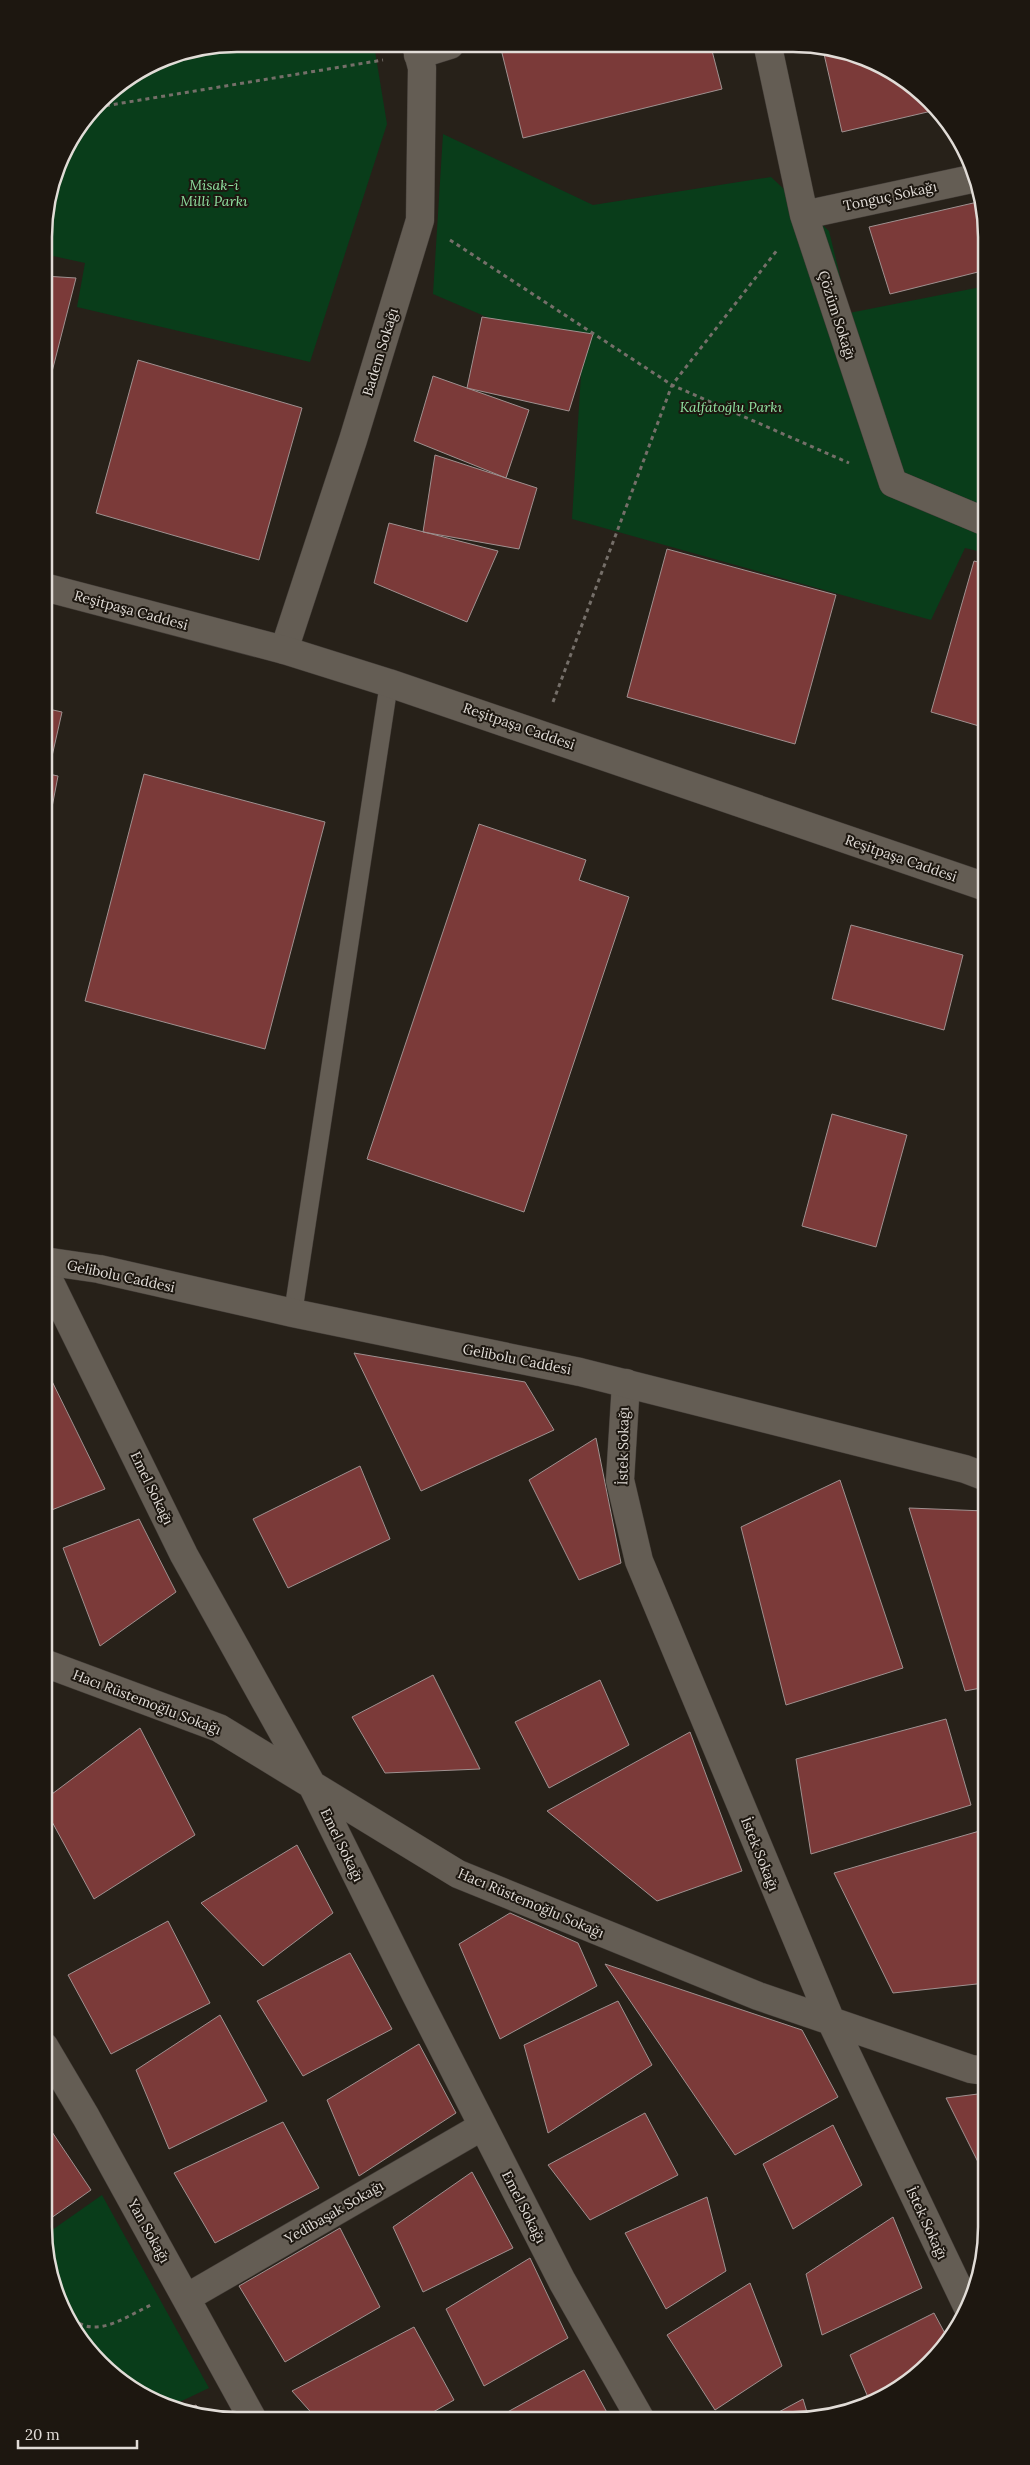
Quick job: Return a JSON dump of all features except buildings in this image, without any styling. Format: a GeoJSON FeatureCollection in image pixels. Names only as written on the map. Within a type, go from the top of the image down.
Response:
{"type":"FeatureCollection","features":[{"type":"Feature","properties":{"kind":"street","name":"Badem Sokağı"},"geometry":{"type":"LineString","coordinates":[[284,650],[353,440],[420,220],[422,68],[418,52]]}},
{"type":"Feature","properties":{"kind":"street","name":"Çözüm Sokağı"},"geometry":{"type":"LineString","coordinates":[[769,52],[804,215],[893,483]]}},
{"type":"Feature","properties":{"kind":"street","name":"Tonguç Sokağı"},"geometry":{"type":"LineString","coordinates":[[804,215],[968,180]]}},
{"type":"Feature","properties":{"kind":"street"},"geometry":{"type":"LineString","coordinates":[[893,483],[978,519]]}},
{"type":"Feature","properties":{"kind":"street","name":"Reşitpaşa Caddesi"},"geometry":{"type":"LineString","coordinates":[[52,589],[284,650],[390,683],[542,733],[978,884]]}},
{"type":"Feature","properties":{"kind":"street","name":"Gelibolu Caddesi"},"geometry":{"type":"LineString","coordinates":[[52,1262],[99,1269],[293,1313],[626,1383],[965,1469],[978,1474]]}},
{"type":"Feature","properties":{"kind":"street","name":"Emel Sokağı"},"geometry":{"type":"LineString","coordinates":[[52,1286],[184,1555],[312,1785],[562,2282],[636,2412]]}},
{"type":"Feature","properties":{"kind":"street","name":"İstek Sokağı"},"geometry":{"type":"LineString","coordinates":[[626,1383],[620,1480],[639,1561],[831,2021],[963,2298]]}},
{"type":"Feature","properties":{"kind":"street","name":"Hacı Rüstemoğlu Sokağı"},"geometry":{"type":"LineString","coordinates":[[52,1665],[219,1728],[458,1874],[758,1996],[978,2070]]}},
{"type":"Feature","properties":{"kind":"street","name":"Yan Sokağı"},"geometry":{"type":"LineString","coordinates":[[52,2060],[91,2126],[249,2412]]}},
{"type":"Feature","properties":{"kind":"street","name":"Yedibaşak Sokağı"},"geometry":{"type":"LineString","coordinates":[[183,2294],[483,2126]]}},
{"type":"Feature","properties":{"kind":"lane"},"geometry":{"type":"LineString","coordinates":[[293,1313],[390,683]]}},
{"type":"Feature","properties":{"kind":"path"},"geometry":{"type":"LineString","coordinates":[[109,105],[406,52]]}},
{"type":"Feature","properties":{"kind":"path"},"geometry":{"type":"LineString","coordinates":[[542,733],[672,385],[804,215]]}},
{"type":"Feature","properties":{"kind":"path"},"geometry":{"type":"LineString","coordinates":[[420,220],[672,385],[893,483]]}},
{"type":"Feature","properties":{"kind":"path"},"geometry":{"type":"LineString","coordinates":[[80,2324],[93,2329],[109,2325],[183,2294]]}},
{"type":"Feature","properties":{"kind":"green space","name":"Misak-i Milli Parkı"},"geometry":{"type":"Polygon","coordinates":[[[238,52],[375,52],[387,124],[310,362],[77,307],[85,263],[52,256],[56,201],[62,178],[77,145],[98,116],[125,91],[145,77],[178,62],[213,54],[238,52]]]}},
{"type":"Feature","properties":{"kind":"green space","name":"Kalfatoğlu Parkı"},"geometry":{"type":"Polygon","coordinates":[[[443,134],[593,205],[771,177],[829,231],[849,313],[978,288],[978,551],[965,548],[931,620],[572,519],[582,358],[433,294],[443,134]]]}},
{"type":"Feature","properties":{"kind":"green space"},"geometry":{"type":"Polygon","coordinates":[[[102,2195],[209,2388],[178,2403],[145,2388],[116,2367],[98,2349],[77,2320],[62,2287],[56,2264],[52,2230],[102,2195]]]}}]}
